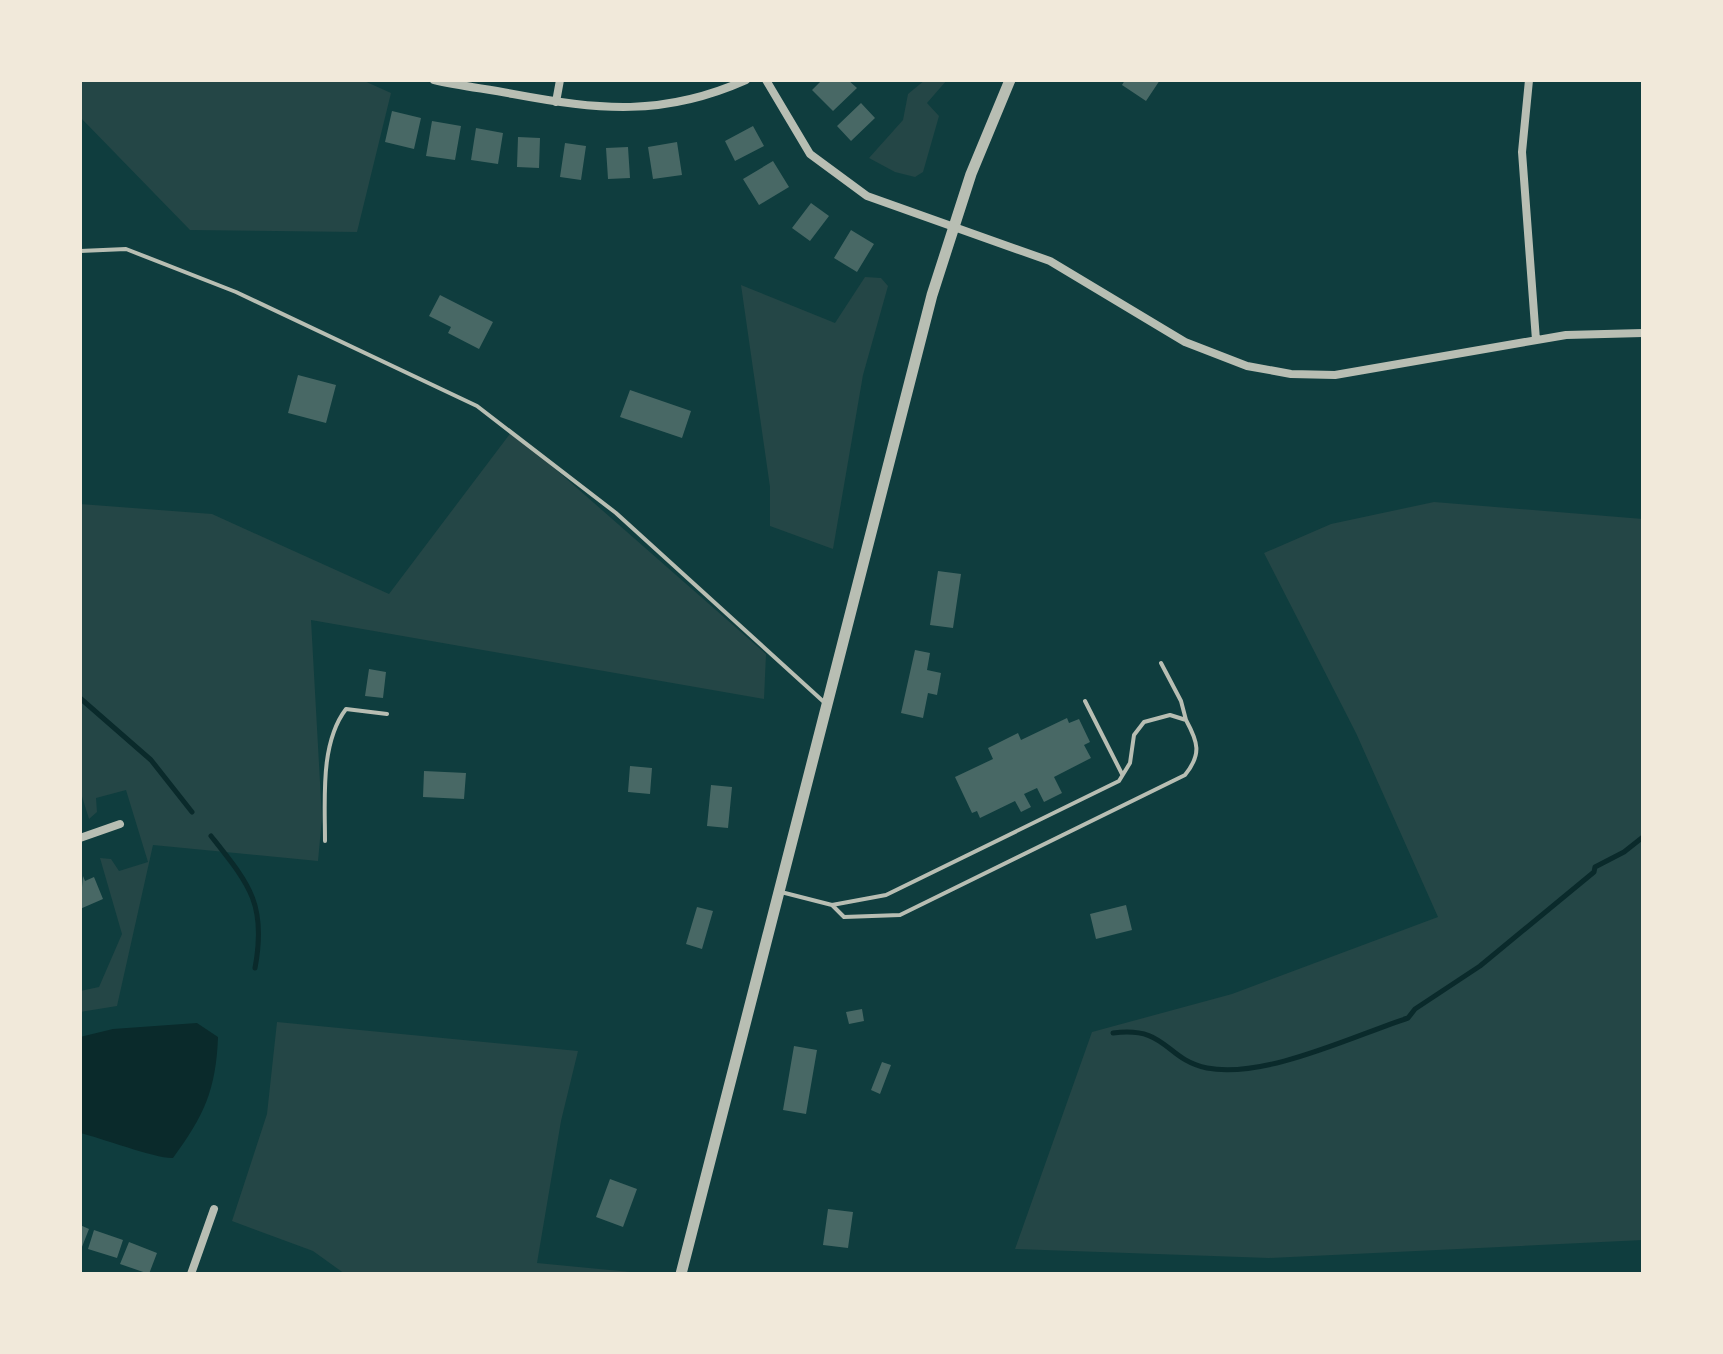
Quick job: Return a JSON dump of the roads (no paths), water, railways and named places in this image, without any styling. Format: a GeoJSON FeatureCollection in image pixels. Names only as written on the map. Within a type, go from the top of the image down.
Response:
{"type":"FeatureCollection","features":[{"type":"Feature","properties":{"kind":"street"},"geometry":{"type":"LineString","coordinates":[[434,80],[592,108],[635,109],[679,104],[746,80]]}},
{"type":"Feature","properties":{"kind":"street"},"geometry":{"type":"LineString","coordinates":[[556,102],[560,80]]}},
{"type":"Feature","properties":{"kind":"street"},"geometry":{"type":"LineString","coordinates":[[766,80],[795,133],[827,170],[867,196],[1050,261],[1185,342],[1226,359],[1269,370],[1313,375],[1357,373],[1536,340],[1589,333],[1643,333]]}},
{"type":"Feature","properties":{"kind":"street"},"geometry":{"type":"LineString","coordinates":[[681,1274],[932,295],[971,174],[1010,80]]}},
{"type":"Feature","properties":{"kind":"street"},"geometry":{"type":"LineString","coordinates":[[1529,80],[1522,152],[1536,340]]}},
{"type":"Feature","properties":{"kind":"street"},"geometry":{"type":"LineString","coordinates":[[80,838],[120,824]]}},
{"type":"Feature","properties":{"kind":"street"},"geometry":{"type":"LineString","coordinates":[[191,1274],[214,1209]]}},
{"type":"Feature","properties":{"kind":"lane"},"geometry":{"type":"LineString","coordinates":[[80,251],[126,249],[209,281],[348,343],[477,406],[616,513],[827,705]]}},
{"type":"Feature","properties":{"kind":"lane"},"geometry":{"type":"LineString","coordinates":[[832,905],[844,917],[900,915],[1185,775],[1198,751],[1197,740],[1161,663]]}},
{"type":"Feature","properties":{"kind":"lane"},"geometry":{"type":"LineString","coordinates":[[1085,701],[1123,775]]}},
{"type":"Feature","properties":{"kind":"lane"},"geometry":{"type":"LineString","coordinates":[[325,841],[325,797],[336,722],[346,709],[387,714]]}},
{"type":"Feature","properties":{"kind":"lane"},"geometry":{"type":"LineString","coordinates":[[779,891],[832,905],[897,892],[1119,781],[1130,763],[1134,735],[1144,722],[1170,715],[1186,720]]}},
{"type":"Feature","properties":{"kind":"waterway"},"geometry":{"type":"LineString","coordinates":[[80,698],[151,760],[192,812]]}},
{"type":"Feature","properties":{"kind":"waterway"},"geometry":{"type":"LineString","coordinates":[[211,836],[236,868],[252,896],[259,927],[255,968]]}},
{"type":"Feature","properties":{"kind":"waterway"},"geometry":{"type":"LineString","coordinates":[[1113,1033],[1145,1034],[1193,1064],[1230,1070],[1282,1062],[1336,1045],[1408,1018],[1415,1009],[1480,966],[1594,872],[1595,867],[1624,852],[1643,837]]}}]}
